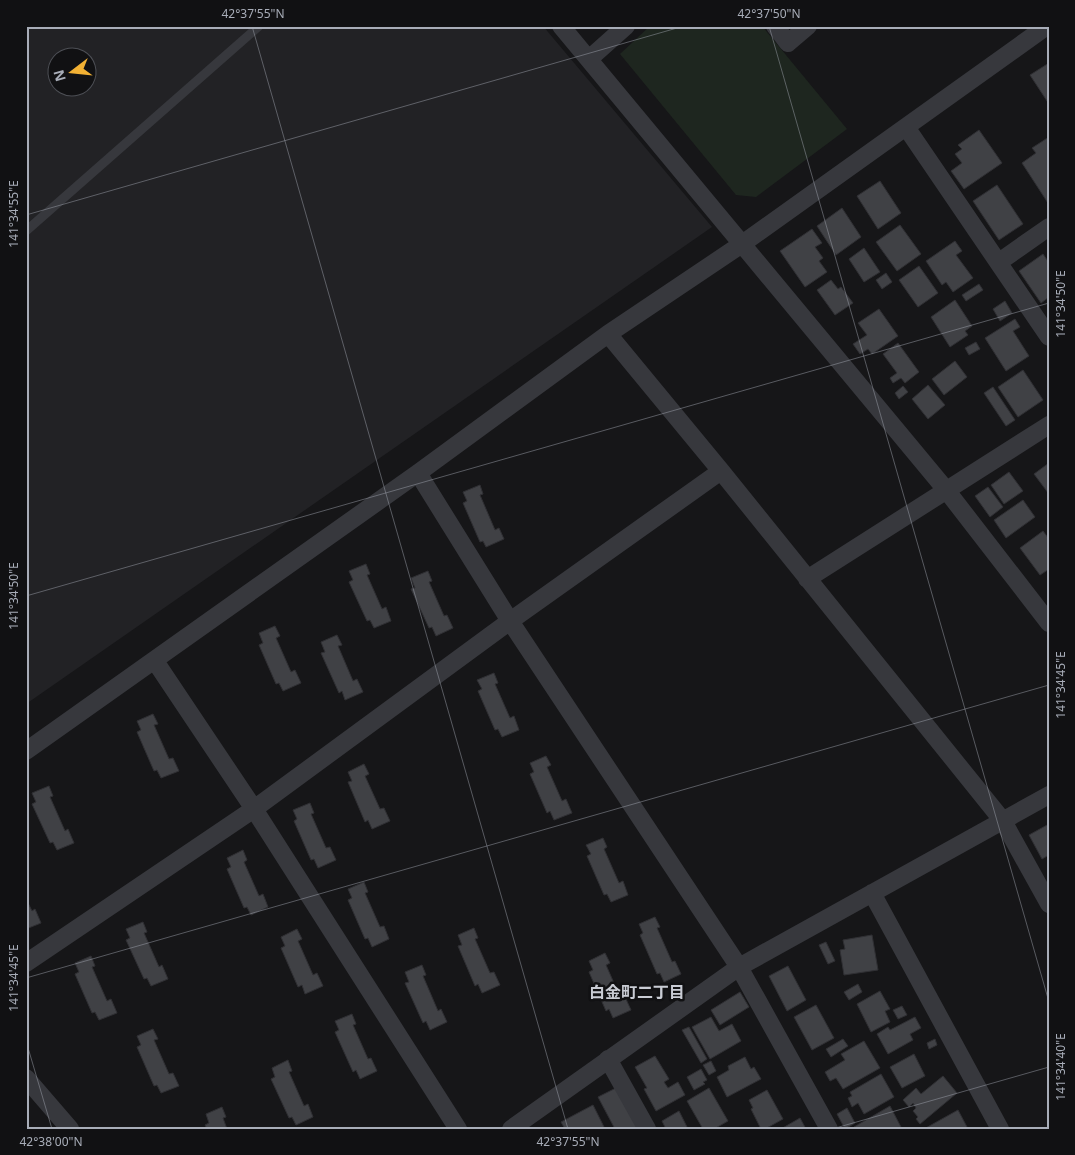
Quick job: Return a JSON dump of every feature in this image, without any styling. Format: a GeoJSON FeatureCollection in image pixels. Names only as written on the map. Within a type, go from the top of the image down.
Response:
{"type":"FeatureCollection","features":[{"type":"Feature","properties":{"kind":"street"},"geometry":{"type":"LineString","coordinates":[[561,26],[947,491],[1049,623]]}},
{"type":"Feature","properties":{"kind":"street"},"geometry":{"type":"LineString","coordinates":[[589,59],[626,26]]}},
{"type":"Feature","properties":{"kind":"street"},"geometry":{"type":"LineString","coordinates":[[775,26],[788,42],[808,26]]}},
{"type":"Feature","properties":{"kind":"street"},"geometry":{"type":"LineString","coordinates":[[26,751],[418,473],[608,334],[742,244],[1047,26]]}},
{"type":"Feature","properties":{"kind":"street"},"geometry":{"type":"LineString","coordinates":[[906,127],[1049,337]]}},
{"type":"Feature","properties":{"kind":"street"},"geometry":{"type":"LineString","coordinates":[[999,262],[1049,227]]}},
{"type":"Feature","properties":{"kind":"street"},"geometry":{"type":"LineString","coordinates":[[608,334],[1003,821],[1049,904]]}},
{"type":"Feature","properties":{"kind":"street"},"geometry":{"type":"LineString","coordinates":[[807,578],[1049,425]]}},
{"type":"Feature","properties":{"kind":"street"},"geometry":{"type":"LineString","coordinates":[[26,963],[254,809],[510,621],[721,471]]}},
{"type":"Feature","properties":{"kind":"street"},"geometry":{"type":"LineString","coordinates":[[418,473],[510,621],[739,967],[829,1129]]}},
{"type":"Feature","properties":{"kind":"street"},"geometry":{"type":"LineString","coordinates":[[155,661],[254,809],[458,1129]]}},
{"type":"Feature","properties":{"kind":"street"},"geometry":{"type":"LineString","coordinates":[[511,1129],[739,967],[1049,795]]}},
{"type":"Feature","properties":{"kind":"street"},"geometry":{"type":"LineString","coordinates":[[872,893],[1000,1129]]}},
{"type":"Feature","properties":{"kind":"street"},"geometry":{"type":"LineString","coordinates":[[608,1059],[647,1129]]}},
{"type":"Feature","properties":{"kind":"street"},"geometry":{"type":"LineString","coordinates":[[26,1078],[70,1129]]}},
{"type":"Feature","properties":{"kind":"lane"},"geometry":{"type":"LineString","coordinates":[[26,231],[259,26]]}},
{"type":"Feature","properties":{"kind":"shaded area"},"geometry":{"type":"Polygon","coordinates":[[[26,26],[543,26],[712,227],[26,704],[26,26]]]}},
{"type":"Feature","properties":{"kind":"shaded area"},"geometry":{"type":"Polygon","coordinates":[[[650,26],[762,26],[847,129],[756,197],[736,195],[620,54],[650,26]]]}},
{"type":"Feature","properties":{"kind":"building"},"geometry":{"type":"Polygon","coordinates":[[[1049,63],[1049,104],[1030,75],[1049,63]]]}},
{"type":"Feature","properties":{"kind":"building"},"geometry":{"type":"Polygon","coordinates":[[[979,130],[1002,163],[964,189],[951,171],[962,163],[955,154],[962,149],[958,145],[979,130]]]}},
{"type":"Feature","properties":{"kind":"building"},"geometry":{"type":"Polygon","coordinates":[[[1049,137],[1048,203],[1022,163],[1036,153],[1032,148],[1049,137]]]}},
{"type":"Feature","properties":{"kind":"building"},"geometry":{"type":"Polygon","coordinates":[[[880,181],[901,213],[878,229],[857,196],[880,181]]]}},
{"type":"Feature","properties":{"kind":"building"},"geometry":{"type":"Polygon","coordinates":[[[997,185],[1023,224],[999,240],[973,201],[997,185]]]}},
{"type":"Feature","properties":{"kind":"building"},"geometry":{"type":"Polygon","coordinates":[[[842,208],[861,237],[836,255],[817,226],[842,208]]]}},
{"type":"Feature","properties":{"kind":"building"},"geometry":{"type":"Polygon","coordinates":[[[900,225],[921,254],[897,271],[876,242],[900,225]]]}},
{"type":"Feature","properties":{"kind":"building"},"geometry":{"type":"Polygon","coordinates":[[[812,229],[822,243],[815,247],[823,258],[819,261],[827,272],[805,287],[780,251],[812,229]]]}},
{"type":"Feature","properties":{"kind":"building"},"geometry":{"type":"Polygon","coordinates":[[[955,241],[962,251],[956,255],[973,278],[953,292],[946,282],[942,285],[926,261],[955,241]]]}},
{"type":"Feature","properties":{"kind":"building"},"geometry":{"type":"Polygon","coordinates":[[[864,248],[880,272],[864,282],[849,259],[864,248]]]}},
{"type":"Feature","properties":{"kind":"building"},"geometry":{"type":"Polygon","coordinates":[[[1043,254],[1049,263],[1049,297],[1041,303],[1019,271],[1043,254]]]}},
{"type":"Feature","properties":{"kind":"building"},"geometry":{"type":"Polygon","coordinates":[[[919,266],[938,293],[918,307],[899,280],[919,266]]]}},
{"type":"Feature","properties":{"kind":"building"},"geometry":{"type":"Polygon","coordinates":[[[886,273],[892,282],[882,289],[876,280],[886,273]]]}},
{"type":"Feature","properties":{"kind":"building"},"geometry":{"type":"Polygon","coordinates":[[[831,280],[838,289],[841,287],[853,303],[835,315],[817,290],[831,280]]]}},
{"type":"Feature","properties":{"kind":"building"},"geometry":{"type":"Polygon","coordinates":[[[979,284],[983,290],[966,301],[962,295],[979,284]]]}},
{"type":"Feature","properties":{"kind":"building"},"geometry":{"type":"Polygon","coordinates":[[[955,300],[972,326],[965,331],[968,335],[950,347],[931,317],[955,300]]]}},
{"type":"Feature","properties":{"kind":"building"},"geometry":{"type":"Polygon","coordinates":[[[1005,301],[1012,313],[1000,321],[993,309],[1005,301]]]}},
{"type":"Feature","properties":{"kind":"building"},"geometry":{"type":"Polygon","coordinates":[[[879,309],[898,336],[872,354],[868,349],[860,354],[853,344],[867,335],[858,323],[879,309]]]}},
{"type":"Feature","properties":{"kind":"building"},"geometry":{"type":"Polygon","coordinates":[[[1015,319],[1020,327],[1013,331],[1029,356],[1006,371],[985,338],[1015,319]]]}},
{"type":"Feature","properties":{"kind":"building"},"geometry":{"type":"Polygon","coordinates":[[[976,342],[980,349],[969,355],[965,348],[976,342]]]}},
{"type":"Feature","properties":{"kind":"building"},"geometry":{"type":"Polygon","coordinates":[[[898,343],[919,372],[905,383],[901,378],[893,383],[890,378],[897,373],[883,354],[898,343]]]}},
{"type":"Feature","properties":{"kind":"building"},"geometry":{"type":"Polygon","coordinates":[[[955,361],[967,377],[944,395],[932,379],[955,361]]]}},
{"type":"Feature","properties":{"kind":"building"},"geometry":{"type":"Polygon","coordinates":[[[1023,370],[1043,400],[1018,417],[998,387],[1023,370]]]}},
{"type":"Feature","properties":{"kind":"building"},"geometry":{"type":"Polygon","coordinates":[[[928,385],[945,405],[928,419],[912,399],[928,385]]]}},
{"type":"Feature","properties":{"kind":"building"},"geometry":{"type":"Polygon","coordinates":[[[903,386],[908,392],[899,399],[895,393],[903,386]]]}},
{"type":"Feature","properties":{"kind":"building"},"geometry":{"type":"Polygon","coordinates":[[[993,387],[1015,420],[1006,426],[984,393],[993,387]]]}},
{"type":"Feature","properties":{"kind":"building"},"geometry":{"type":"Polygon","coordinates":[[[1049,463],[1049,494],[1034,474],[1049,463]]]}},
{"type":"Feature","properties":{"kind":"building"},"geometry":{"type":"Polygon","coordinates":[[[1009,472],[1023,491],[1004,504],[991,485],[1009,472]]]}},
{"type":"Feature","properties":{"kind":"building"},"geometry":{"type":"Polygon","coordinates":[[[480,485],[483,494],[480,495],[495,530],[499,528],[504,539],[486,547],[483,541],[480,542],[463,503],[467,501],[463,492],[480,485]]]}},
{"type":"Feature","properties":{"kind":"building"},"geometry":{"type":"Polygon","coordinates":[[[988,487],[1003,507],[990,517],[975,496],[988,487]]]}},
{"type":"Feature","properties":{"kind":"building"},"geometry":{"type":"Polygon","coordinates":[[[1023,500],[1035,517],[1006,538],[994,520],[1023,500]]]}},
{"type":"Feature","properties":{"kind":"building"},"geometry":{"type":"Polygon","coordinates":[[[1043,531],[1049,539],[1049,569],[1040,575],[1020,548],[1043,531]]]}},
{"type":"Feature","properties":{"kind":"building"},"geometry":{"type":"Polygon","coordinates":[[[366,564],[370,574],[367,575],[382,609],[386,607],[391,621],[374,628],[370,620],[367,621],[349,582],[353,580],[349,571],[366,564]]]}},
{"type":"Feature","properties":{"kind":"building"},"geometry":{"type":"Polygon","coordinates":[[[428,571],[432,581],[429,582],[444,616],[447,615],[453,628],[436,636],[432,627],[429,628],[411,589],[415,588],[411,578],[428,571]]]}},
{"type":"Feature","properties":{"kind":"building"},"geometry":{"type":"Polygon","coordinates":[[[275,626],[280,636],[276,638],[291,672],[295,670],[301,683],[283,691],[279,683],[276,684],[259,645],[263,643],[259,633],[275,626]]]}},
{"type":"Feature","properties":{"kind":"building"},"geometry":{"type":"Polygon","coordinates":[[[337,635],[342,645],[338,646],[353,681],[357,679],[363,692],[345,700],[342,691],[339,693],[321,653],[325,652],[321,642],[337,635]]]}},
{"type":"Feature","properties":{"kind":"building"},"geometry":{"type":"Polygon","coordinates":[[[494,673],[498,683],[495,684],[510,718],[514,716],[519,730],[502,737],[498,729],[495,730],[478,691],[482,689],[477,680],[494,673]]]}},
{"type":"Feature","properties":{"kind":"building"},"geometry":{"type":"Polygon","coordinates":[[[153,714],[158,724],[154,725],[169,759],[173,758],[179,771],[161,778],[157,770],[154,771],[137,732],[141,730],[137,721],[153,714]]]}},
{"type":"Feature","properties":{"kind":"building"},"geometry":{"type":"Polygon","coordinates":[[[546,756],[551,765],[547,767],[562,801],[566,799],[572,813],[554,820],[550,811],[547,813],[530,774],[534,772],[530,763],[546,756]]]}},
{"type":"Feature","properties":{"kind":"building"},"geometry":{"type":"Polygon","coordinates":[[[364,764],[369,774],[365,776],[380,809],[384,808],[390,821],[372,829],[368,820],[365,822],[348,782],[352,781],[348,772],[364,764]]]}},
{"type":"Feature","properties":{"kind":"building"},"geometry":{"type":"Polygon","coordinates":[[[49,786],[53,796],[50,797],[65,831],[68,829],[74,843],[57,850],[53,842],[50,843],[32,804],[36,802],[32,793],[49,786]]]}},
{"type":"Feature","properties":{"kind":"building"},"geometry":{"type":"Polygon","coordinates":[[[310,803],[314,813],[311,814],[326,848],[330,847],[336,860],[318,868],[314,859],[311,860],[294,821],[297,819],[293,810],[310,803]]]}},
{"type":"Feature","properties":{"kind":"building"},"geometry":{"type":"Polygon","coordinates":[[[1049,824],[1049,855],[1042,859],[1029,835],[1049,824]]]}},
{"type":"Feature","properties":{"kind":"building"},"geometry":{"type":"Polygon","coordinates":[[[603,838],[607,847],[604,849],[619,883],[623,881],[628,895],[611,902],[607,894],[604,895],[587,856],[591,854],[586,845],[603,838]]]}},
{"type":"Feature","properties":{"kind":"building"},"geometry":{"type":"Polygon","coordinates":[[[243,850],[247,860],[244,862],[259,896],[263,894],[268,907],[251,915],[247,907],[244,908],[227,869],[231,867],[227,858],[243,850]]]}},
{"type":"Feature","properties":{"kind":"building"},"geometry":{"type":"Polygon","coordinates":[[[364,882],[368,892],[365,893],[380,927],[384,926],[389,939],[372,947],[368,938],[365,939],[348,900],[352,898],[348,889],[364,882]]]}},
{"type":"Feature","properties":{"kind":"building"},"geometry":{"type":"Polygon","coordinates":[[[26,899],[32,911],[35,909],[41,923],[26,929],[26,899]]]}},
{"type":"Feature","properties":{"kind":"building"},"geometry":{"type":"Polygon","coordinates":[[[655,917],[660,927],[657,928],[672,962],[675,961],[681,974],[664,982],[660,973],[657,974],[640,935],[643,933],[639,924],[655,917]]]}},
{"type":"Feature","properties":{"kind":"building"},"geometry":{"type":"Polygon","coordinates":[[[143,922],[147,932],[144,933],[159,967],[162,965],[168,979],[151,986],[147,978],[144,979],[126,940],[130,938],[126,929],[143,922]]]}},
{"type":"Feature","properties":{"kind":"building"},"geometry":{"type":"Polygon","coordinates":[[[474,928],[478,938],[475,939],[490,973],[494,972],[500,985],[482,993],[478,984],[475,986],[458,946],[462,945],[458,935],[474,928]]]}},
{"type":"Feature","properties":{"kind":"building"},"geometry":{"type":"Polygon","coordinates":[[[297,929],[302,939],[298,941],[313,975],[317,973],[323,986],[305,994],[302,985],[298,987],[281,948],[285,946],[281,937],[297,929]]]}},
{"type":"Feature","properties":{"kind":"building"},"geometry":{"type":"Polygon","coordinates":[[[872,935],[878,970],[844,975],[840,950],[845,949],[843,940],[872,935]]]}},
{"type":"Feature","properties":{"kind":"building"},"geometry":{"type":"Polygon","coordinates":[[[826,942],[835,961],[828,964],[819,945],[826,942]]]}},
{"type":"Feature","properties":{"kind":"building"},"geometry":{"type":"Polygon","coordinates":[[[605,953],[610,963],[606,965],[621,999],[625,997],[631,1010],[613,1018],[609,1009],[606,1011],[589,972],[593,970],[589,961],[605,953]]]}},
{"type":"Feature","properties":{"kind":"building"},"geometry":{"type":"Polygon","coordinates":[[[91,956],[95,966],[92,967],[107,1001],[111,999],[117,1013],[99,1020],[95,1012],[92,1013],[75,974],[79,972],[75,963],[91,956]]]}},
{"type":"Feature","properties":{"kind":"building"},"geometry":{"type":"Polygon","coordinates":[[[422,965],[426,975],[423,976],[438,1011],[441,1009],[447,1022],[430,1030],[426,1021],[423,1023],[405,983],[409,982],[405,972],[422,965]]]}},
{"type":"Feature","properties":{"kind":"building"},"geometry":{"type":"Polygon","coordinates":[[[788,966],[806,1000],[787,1011],[769,976],[788,966]]]}},
{"type":"Feature","properties":{"kind":"building"},"geometry":{"type":"Polygon","coordinates":[[[858,984],[862,992],[849,1000],[844,992],[858,984]]]}},
{"type":"Feature","properties":{"kind":"building"},"geometry":{"type":"Polygon","coordinates":[[[880,991],[890,1009],[885,1011],[890,1022],[871,1032],[857,1004],[880,991]]]}},
{"type":"Feature","properties":{"kind":"building"},"geometry":{"type":"Polygon","coordinates":[[[740,992],[749,1007],[720,1025],[711,1010],[740,992]]]}},
{"type":"Feature","properties":{"kind":"building"},"geometry":{"type":"Polygon","coordinates":[[[816,1005],[834,1038],[812,1050],[794,1017],[816,1005]]]}},
{"type":"Feature","properties":{"kind":"building"},"geometry":{"type":"Polygon","coordinates":[[[902,1006],[907,1015],[898,1019],[893,1010],[902,1006]]]}},
{"type":"Feature","properties":{"kind":"building"},"geometry":{"type":"Polygon","coordinates":[[[352,1014],[356,1024],[353,1025],[368,1059],[371,1058],[377,1071],[360,1079],[356,1070],[353,1072],[335,1032],[339,1030],[335,1021],[352,1014]]]}},
{"type":"Feature","properties":{"kind":"building"},"geometry":{"type":"Polygon","coordinates":[[[711,1017],[719,1031],[732,1024],[741,1041],[710,1059],[692,1027],[711,1017]]]}},
{"type":"Feature","properties":{"kind":"building"},"geometry":{"type":"Polygon","coordinates":[[[915,1017],[921,1028],[910,1034],[913,1040],[888,1054],[877,1034],[888,1027],[890,1030],[915,1017]]]}},
{"type":"Feature","properties":{"kind":"building"},"geometry":{"type":"Polygon","coordinates":[[[689,1027],[707,1059],[701,1063],[682,1030],[689,1027]]]}},
{"type":"Feature","properties":{"kind":"building"},"geometry":{"type":"Polygon","coordinates":[[[153,1029],[158,1039],[154,1040],[169,1074],[173,1073],[179,1086],[161,1093],[157,1085],[154,1086],[137,1047],[141,1045],[137,1036],[153,1029]]]}},
{"type":"Feature","properties":{"kind":"building"},"geometry":{"type":"Polygon","coordinates":[[[843,1039],[848,1046],[831,1057],[826,1049],[843,1039]]]}},
{"type":"Feature","properties":{"kind":"building"},"geometry":{"type":"Polygon","coordinates":[[[935,1039],[937,1045],[929,1049],[927,1043],[935,1039]]]}},
{"type":"Feature","properties":{"kind":"building"},"geometry":{"type":"Polygon","coordinates":[[[864,1041],[880,1068],[843,1089],[836,1078],[830,1081],[825,1072],[845,1060],[841,1054],[864,1041]]]}},
{"type":"Feature","properties":{"kind":"building"},"geometry":{"type":"Polygon","coordinates":[[[914,1054],[925,1076],[902,1088],[890,1067],[914,1054]]]}},
{"type":"Feature","properties":{"kind":"building"},"geometry":{"type":"Polygon","coordinates":[[[655,1056],[669,1079],[664,1082],[668,1088],[678,1082],[685,1095],[656,1111],[644,1089],[647,1088],[635,1067],[655,1056]]]}},
{"type":"Feature","properties":{"kind":"building"},"geometry":{"type":"Polygon","coordinates":[[[745,1057],[751,1069],[754,1067],[761,1079],[727,1097],[717,1077],[729,1070],[728,1066],[745,1057]]]}},
{"type":"Feature","properties":{"kind":"building"},"geometry":{"type":"Polygon","coordinates":[[[288,1060],[292,1071],[289,1072],[304,1106],[308,1104],[313,1117],[296,1125],[292,1117],[289,1118],[271,1079],[275,1077],[272,1068],[288,1060]]]}},
{"type":"Feature","properties":{"kind":"building"},"geometry":{"type":"Polygon","coordinates":[[[711,1061],[716,1071],[709,1075],[703,1065],[711,1061]]]}},
{"type":"Feature","properties":{"kind":"building"},"geometry":{"type":"Polygon","coordinates":[[[701,1069],[707,1080],[703,1082],[705,1084],[694,1090],[687,1077],[701,1069]]]}},
{"type":"Feature","properties":{"kind":"building"},"geometry":{"type":"Polygon","coordinates":[[[881,1074],[894,1097],[864,1114],[858,1103],[852,1107],[848,1098],[852,1096],[850,1092],[881,1074]]]}},
{"type":"Feature","properties":{"kind":"building"},"geometry":{"type":"Polygon","coordinates":[[[943,1076],[957,1093],[920,1124],[916,1119],[918,1117],[913,1111],[916,1108],[913,1103],[909,1107],[903,1100],[916,1088],[921,1094],[943,1076]]]}},
{"type":"Feature","properties":{"kind":"building"},"geometry":{"type":"Polygon","coordinates":[[[620,1086],[642,1129],[615,1129],[598,1097],[620,1086]]]}},
{"type":"Feature","properties":{"kind":"building"},"geometry":{"type":"Polygon","coordinates":[[[709,1088],[728,1121],[714,1129],[703,1129],[687,1101],[709,1088]]]}},
{"type":"Feature","properties":{"kind":"building"},"geometry":{"type":"Polygon","coordinates":[[[767,1090],[783,1119],[765,1129],[761,1129],[751,1109],[753,1108],[749,1100],[767,1090]]]}},
{"type":"Feature","properties":{"kind":"building"},"geometry":{"type":"Polygon","coordinates":[[[593,1105],[605,1129],[565,1129],[561,1122],[593,1105]]]}},
{"type":"Feature","properties":{"kind":"building"},"geometry":{"type":"Polygon","coordinates":[[[890,1106],[902,1129],[855,1129],[854,1127],[890,1106]]]}},
{"type":"Feature","properties":{"kind":"building"},"geometry":{"type":"Polygon","coordinates":[[[222,1107],[226,1117],[223,1118],[227,1129],[207,1129],[205,1125],[209,1123],[206,1114],[222,1107]]]}},
{"type":"Feature","properties":{"kind":"building"},"geometry":{"type":"Polygon","coordinates":[[[847,1108],[855,1123],[845,1129],[837,1114],[847,1108]]]}},
{"type":"Feature","properties":{"kind":"building"},"geometry":{"type":"Polygon","coordinates":[[[958,1110],[967,1127],[963,1129],[924,1129],[958,1110]]]}},
{"type":"Feature","properties":{"kind":"building"},"geometry":{"type":"Polygon","coordinates":[[[679,1111],[688,1129],[666,1129],[662,1121],[679,1111]]]}},
{"type":"Feature","properties":{"kind":"building"},"geometry":{"type":"Polygon","coordinates":[[[800,1118],[806,1129],[781,1129],[800,1118]]]}},
{"type":"Feature","properties":{"kind":"district","name":"白金町二丁目"},"geometry":{"type":"Point","coordinates":[637,992]}}]}
